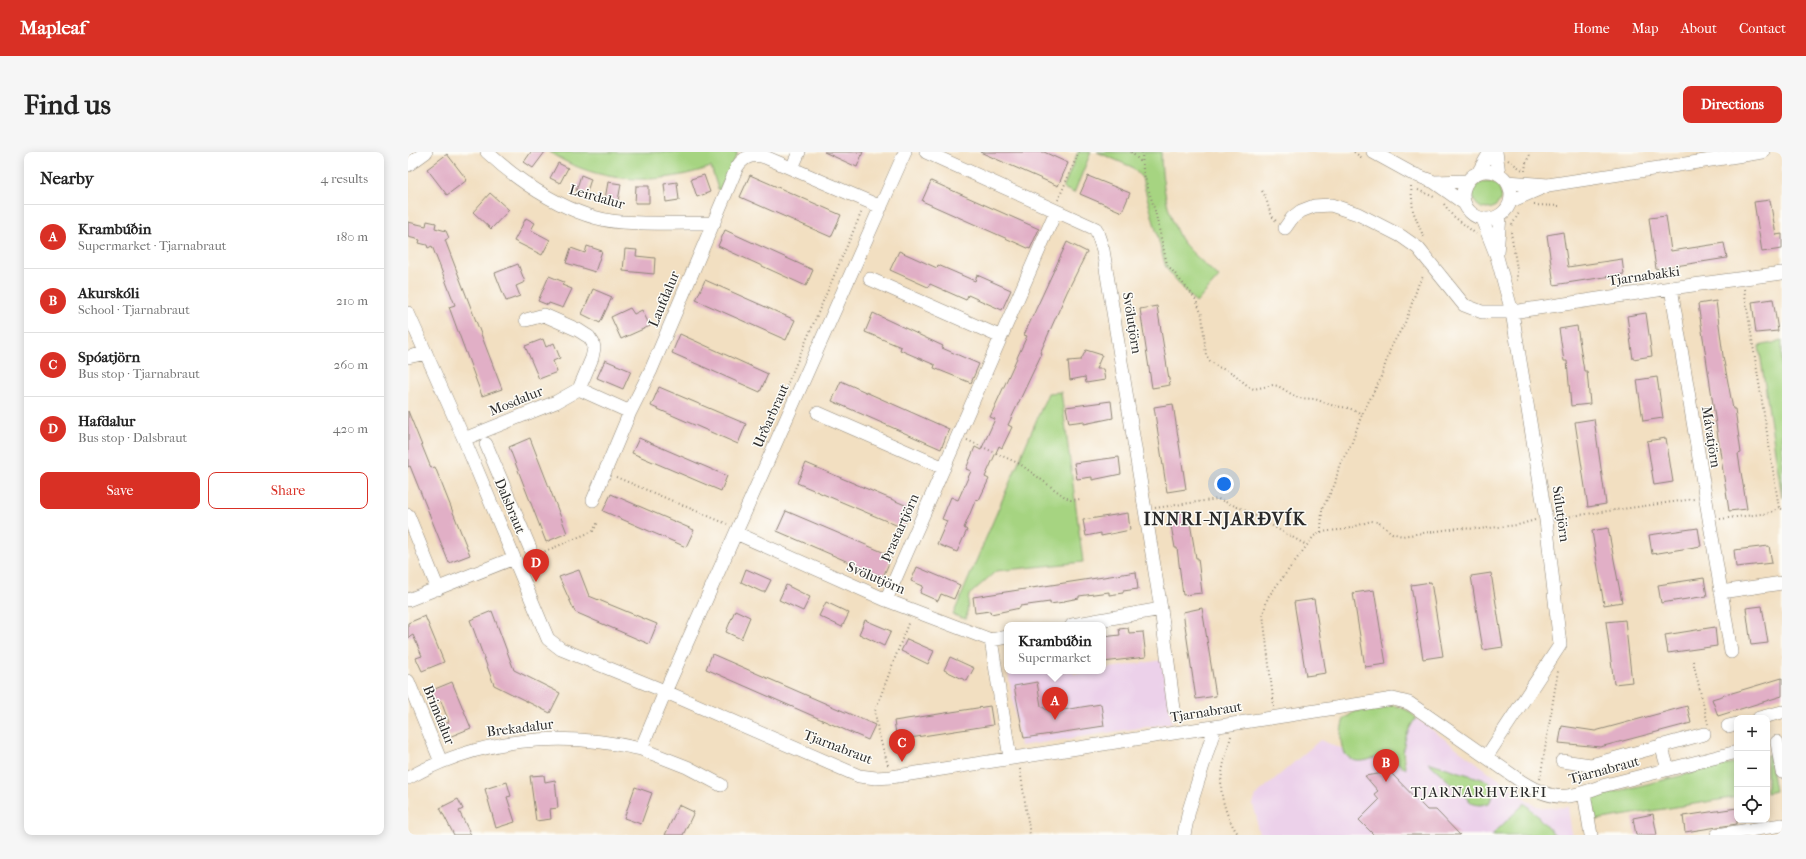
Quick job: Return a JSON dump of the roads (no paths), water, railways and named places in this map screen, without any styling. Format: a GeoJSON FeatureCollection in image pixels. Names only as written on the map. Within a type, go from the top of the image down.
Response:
{"type":"FeatureCollection","features":[{"type":"Feature","properties":{"kind":"street"},"geometry":{"type":"LineString","coordinates":[[408,165],[426,152]]}},
{"type":"Feature","properties":{"kind":"street","name":"Leirdalur"},"geometry":{"type":"LineString","coordinates":[[488,152],[515,176],[531,187],[548,197],[583,212],[620,222],[714,223]]}},
{"type":"Feature","properties":{"kind":"street"},"geometry":{"type":"LineString","coordinates":[[792,168],[799,152]]}},
{"type":"Feature","properties":{"kind":"street","name":"Urðarbraut"},"geometry":{"type":"LineString","coordinates":[[665,692],[731,529],[905,152]]}},
{"type":"Feature","properties":{"kind":"street","name":"Svölutjörn"},"geometry":{"type":"LineString","coordinates":[[926,152],[1096,229],[1100,238],[1145,509],[1161,609],[1174,709]]}},
{"type":"Feature","properties":{"kind":"street"},"geometry":{"type":"LineString","coordinates":[[1373,152],[1411,173],[1434,182],[1465,204],[1474,216],[1482,219],[1500,216],[1505,212],[1510,201],[1511,195],[1503,178],[1499,155]]}},
{"type":"Feature","properties":{"kind":"street"},"geometry":{"type":"LineString","coordinates":[[1465,204],[1463,196],[1464,188],[1490,152]]}},
{"type":"Feature","properties":{"kind":"street"},"geometry":{"type":"LineString","coordinates":[[1510,201],[1548,185],[1763,152]]}},
{"type":"Feature","properties":{"kind":"street","name":"Laufdalur"},"geometry":{"type":"LineString","coordinates":[[593,500],[630,412],[651,370],[737,167],[743,160],[751,156],[760,155],[881,206]]}},
{"type":"Feature","properties":{"kind":"street"},"geometry":{"type":"LineString","coordinates":[[1434,182],[1473,177],[1485,171],[1503,178],[1548,185]]}},
{"type":"Feature","properties":{"kind":"street","name":"Tjarnabakki"},"geometry":{"type":"LineString","coordinates":[[1285,228],[1292,218],[1301,211],[1314,206],[1331,206],[1358,214],[1401,236],[1418,248],[1433,265],[1447,286],[1464,305],[1482,312],[1512,312],[1782,273]]}},
{"type":"Feature","properties":{"kind":"street","name":"Þrastartjörn"},"geometry":{"type":"LineString","coordinates":[[886,600],[1001,337],[1054,211]]}},
{"type":"Feature","properties":{"kind":"street","name":"Súlutjörn"},"geometry":{"type":"LineString","coordinates":[[1497,257],[1500,216]]}},
{"type":"Feature","properties":{"kind":"street","name":"Súlutjörn"},"geometry":{"type":"LineString","coordinates":[[1482,219],[1497,257],[1512,312],[1546,520],[1560,645],[1487,756]]}},
{"type":"Feature","properties":{"kind":"street"},"geometry":{"type":"LineString","coordinates":[[870,279],[1001,337]]}},
{"type":"Feature","properties":{"kind":"street","name":"Mávatjörn"},"geometry":{"type":"LineString","coordinates":[[1670,288],[1730,652]]}},
{"type":"Feature","properties":{"kind":"street","name":"Dalsbraut"},"geometry":{"type":"LineString","coordinates":[[408,313],[464,439],[548,639],[561,649],[665,692]]}},
{"type":"Feature","properties":{"kind":"street"},"geometry":{"type":"LineString","coordinates":[[526,320],[544,315],[578,330],[589,337],[594,348],[592,358],[579,389],[630,412]]}},
{"type":"Feature","properties":{"kind":"street"},"geometry":{"type":"LineString","coordinates":[[408,358],[426,353]]}},
{"type":"Feature","properties":{"kind":"street","name":"Mosdalur"},"geometry":{"type":"LineString","coordinates":[[464,439],[556,402],[579,389]]}},
{"type":"Feature","properties":{"kind":"street"},"geometry":{"type":"LineString","coordinates":[[818,413],[944,468]]}},
{"type":"Feature","properties":{"kind":"street"},"geometry":{"type":"LineString","coordinates":[[486,444],[510,502],[534,551]]}},
{"type":"Feature","properties":{"kind":"street"},"geometry":{"type":"LineString","coordinates":[[493,509],[510,502]]}},
{"type":"Feature","properties":{"kind":"street"},"geometry":{"type":"LineString","coordinates":[[408,515],[438,589]]}},
{"type":"Feature","properties":{"kind":"street","name":"Svölutjörn"},"geometry":{"type":"LineString","coordinates":[[731,529],[886,600],[991,640]]}},
{"type":"Feature","properties":{"kind":"street"},"geometry":{"type":"LineString","coordinates":[[408,600],[514,558]]}},
{"type":"Feature","properties":{"kind":"street"},"geometry":{"type":"LineString","coordinates":[[1721,592],[1782,583]]}},
{"type":"Feature","properties":{"kind":"street"},"geometry":{"type":"LineString","coordinates":[[1089,622],[1161,609]]}},
{"type":"Feature","properties":{"kind":"street"},"geometry":{"type":"LineString","coordinates":[[1004,638],[991,640],[1014,758]]}},
{"type":"Feature","properties":{"kind":"street","name":"Brimdalur"},"geometry":{"type":"LineString","coordinates":[[408,681],[441,762]]}},
{"type":"Feature","properties":{"kind":"street"},"geometry":{"type":"LineString","coordinates":[[641,749],[665,692]]}},
{"type":"Feature","properties":{"kind":"street","name":"Tjarnabraut"},"geometry":{"type":"LineString","coordinates":[[665,692],[859,776],[876,778],[891,777],[1235,724],[1378,700],[1393,699],[1409,703],[1538,792],[1550,796],[1563,797],[1584,793],[1602,786],[1734,753]]}},
{"type":"Feature","properties":{"kind":"street"},"geometry":{"type":"LineString","coordinates":[[1770,715],[1782,712]]}},
{"type":"Feature","properties":{"kind":"street"},"geometry":{"type":"LineString","coordinates":[[1184,835],[1215,727]]}},
{"type":"Feature","properties":{"kind":"street"},"geometry":{"type":"LineString","coordinates":[[1562,761],[1591,765],[1707,731]]}},
{"type":"Feature","properties":{"kind":"street","name":"Brekadalur"},"geometry":{"type":"LineString","coordinates":[[408,778],[441,762],[460,755],[501,744],[562,738],[602,741],[641,749],[687,767],[721,785]]}},
{"type":"Feature","properties":{"kind":"street"},"geometry":{"type":"LineString","coordinates":[[1775,742],[1782,772]]}},
{"type":"Feature","properties":{"kind":"street"},"geometry":{"type":"LineString","coordinates":[[1661,745],[1668,769]]}},
{"type":"Feature","properties":{"kind":"street"},"geometry":{"type":"LineString","coordinates":[[1584,793],[1591,835]]}},
{"type":"Feature","properties":{"kind":"street"},"geometry":{"type":"LineString","coordinates":[[1717,835],[1782,825]]}},
{"type":"Feature","properties":{"kind":"place","name":"Hafdalur"},"geometry":{"type":"Point","coordinates":[536,582]}},
{"type":"Feature","properties":{"kind":"place","name":"Krambúðin"},"geometry":{"type":"Point","coordinates":[1055,720]}},
{"type":"Feature","properties":{"kind":"place","name":"Spóatjörn"},"geometry":{"type":"Point","coordinates":[902,762]}},
{"type":"Feature","properties":{"kind":"place","name":"Akurskóli"},"geometry":{"type":"Point","coordinates":[1386,782]}},
{"type":"Feature","properties":{"kind":"district","name":"INNRI-NJARÐVÍK"},"geometry":{"type":"Point","coordinates":[1225,519]}},
{"type":"Feature","properties":{"kind":"district","name":"TJARNARHVERFI"},"geometry":{"type":"Point","coordinates":[1479,792]}}]}
